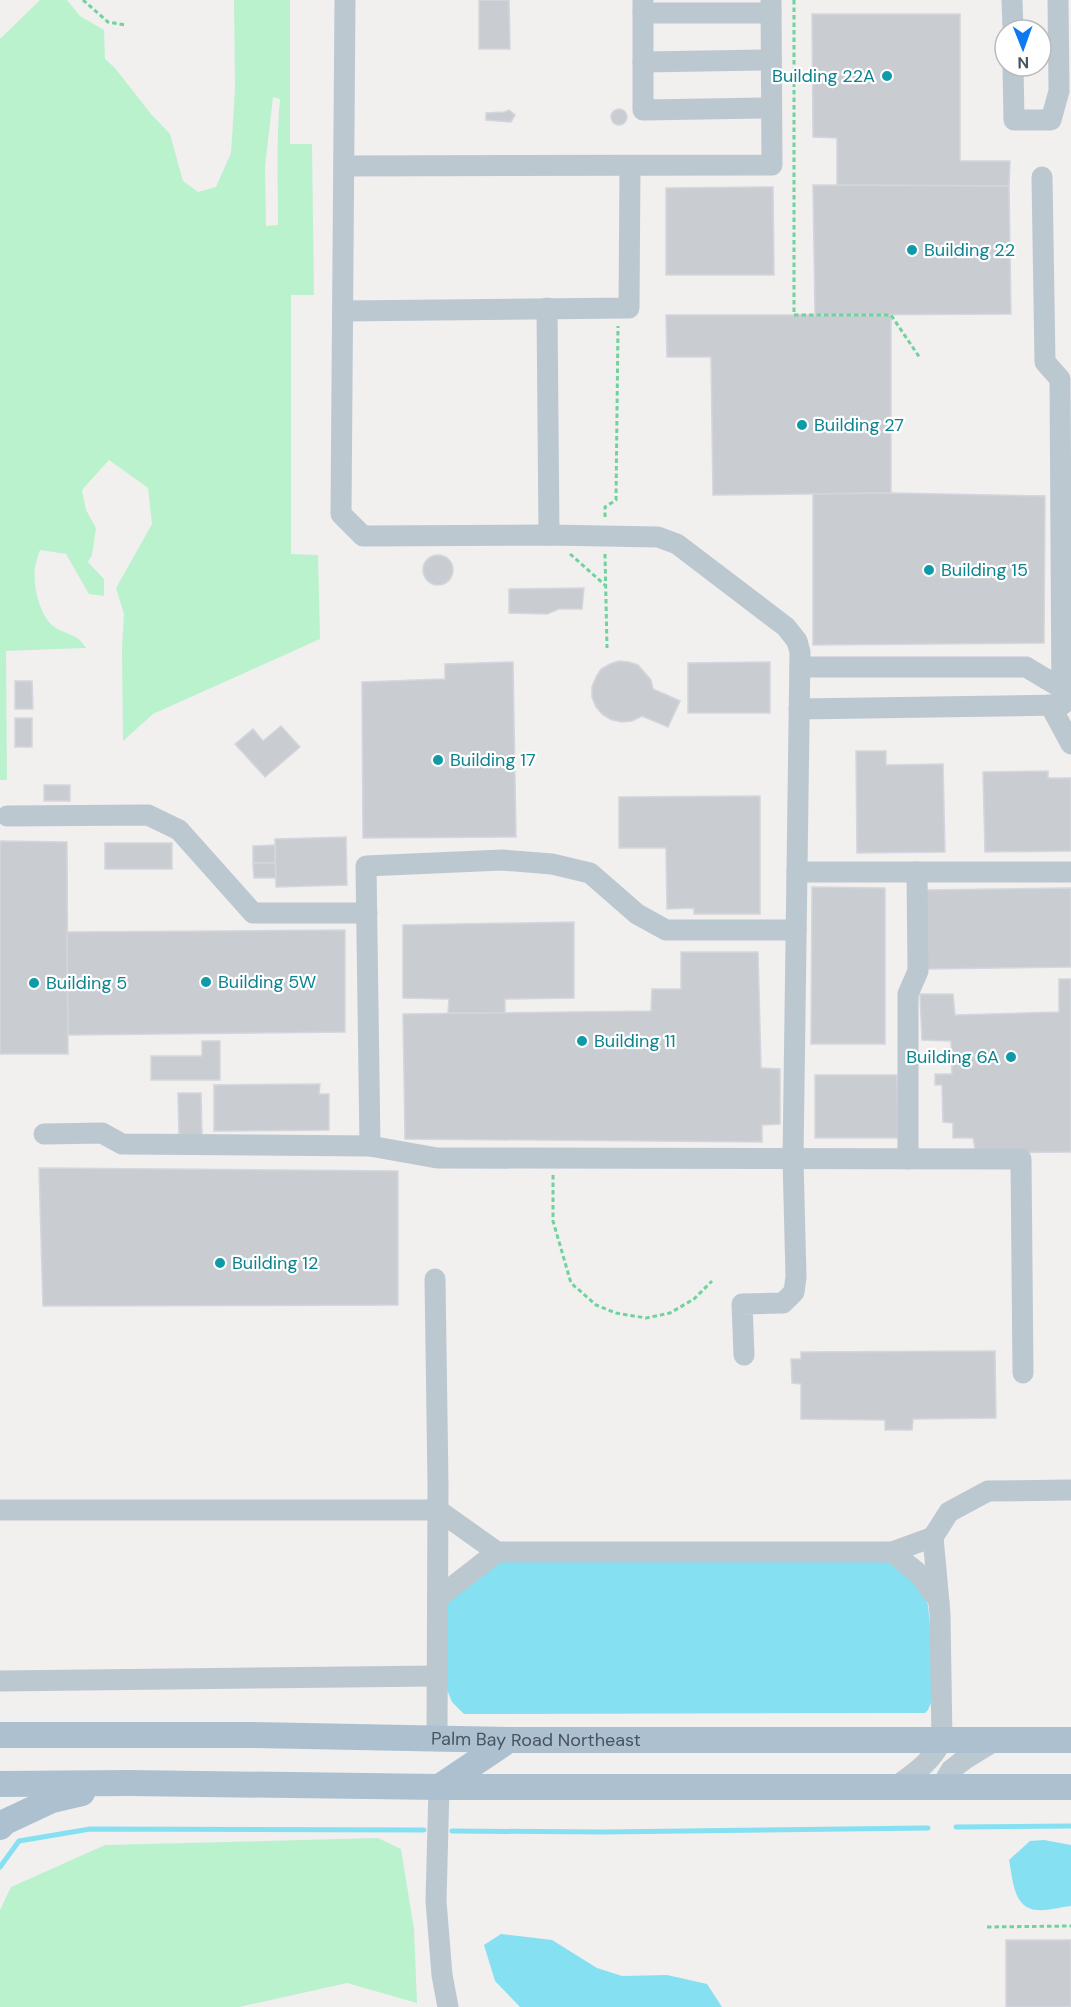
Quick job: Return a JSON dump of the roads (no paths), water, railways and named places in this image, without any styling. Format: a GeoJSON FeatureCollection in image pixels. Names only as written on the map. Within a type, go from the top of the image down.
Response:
{"type":"FeatureCollection","features":[{"type":"Feature","properties":{"kind":"main road","name":"Palm Bay Road Northeast"},"geometry":{"type":"LineString","coordinates":[[0,1735],[254,1735],[509,1740],[1071,1740]]}},
{"type":"Feature","properties":{"kind":"main road"},"geometry":{"type":"LineString","coordinates":[[439,1787],[509,1740]]}},
{"type":"Feature","properties":{"kind":"main road"},"geometry":{"type":"LineString","coordinates":[[0,1827],[5,1822],[52,1800],[129,1783]]}},
{"type":"Feature","properties":{"kind":"main road"},"geometry":{"type":"LineString","coordinates":[[0,1784],[1071,1787]]}},
{"type":"Feature","properties":{"kind":"street"},"geometry":{"type":"LineString","coordinates":[[345,0],[341,514],[363,536],[658,537],[677,544],[786,627],[797,641],[800,667],[793,1159],[796,1277],[794,1292],[783,1303],[742,1304],[744,1355]]}},
{"type":"Feature","properties":{"kind":"street"},"geometry":{"type":"LineString","coordinates":[[1012,0],[1013,18]]}},
{"type":"Feature","properties":{"kind":"street"},"geometry":{"type":"LineString","coordinates":[[1014,78],[1014,120],[1051,120],[1059,91],[1058,0]]}},
{"type":"Feature","properties":{"kind":"street"},"geometry":{"type":"LineString","coordinates":[[344,166],[772,165],[771,7],[643,6],[643,110],[771,108]]}},
{"type":"Feature","properties":{"kind":"street"},"geometry":{"type":"LineString","coordinates":[[643,62],[771,60]]}},
{"type":"Feature","properties":{"kind":"street"},"geometry":{"type":"LineString","coordinates":[[343,311],[630,308],[630,165]]}},
{"type":"Feature","properties":{"kind":"street"},"geometry":{"type":"LineString","coordinates":[[1042,177],[1045,362],[1066,379],[1056,697],[1071,744]]}},
{"type":"Feature","properties":{"kind":"street"},"geometry":{"type":"LineString","coordinates":[[547,308],[549,535]]}},
{"type":"Feature","properties":{"kind":"street"},"geometry":{"type":"LineString","coordinates":[[800,667],[1026,667],[1056,697]]}},
{"type":"Feature","properties":{"kind":"street"},"geometry":{"type":"LineString","coordinates":[[799,709],[1056,697]]}},
{"type":"Feature","properties":{"kind":"street"},"geometry":{"type":"LineString","coordinates":[[7,816],[148,815],[178,830],[253,913],[367,914]]}},
{"type":"Feature","properties":{"kind":"street"},"geometry":{"type":"LineString","coordinates":[[370,1146],[366,866],[501,860],[552,864],[590,873],[637,914],[666,930],[796,930]]}},
{"type":"Feature","properties":{"kind":"street"},"geometry":{"type":"LineString","coordinates":[[797,872],[1071,872]]}},
{"type":"Feature","properties":{"kind":"street"},"geometry":{"type":"LineString","coordinates":[[908,1159],[908,994],[918,971],[917,873]]}},
{"type":"Feature","properties":{"kind":"street"},"geometry":{"type":"LineString","coordinates":[[44,1134],[102,1133],[122,1143],[370,1146],[437,1158],[1021,1159],[1023,1373]]}},
{"type":"Feature","properties":{"kind":"street"},"geometry":{"type":"LineString","coordinates":[[435,1278],[438,1510],[437,1738]]}},
{"type":"Feature","properties":{"kind":"street"},"geometry":{"type":"LineString","coordinates":[[0,1510],[438,1510],[497,1552],[892,1552],[933,1537],[949,1512],[988,1491],[1071,1490]]}},
{"type":"Feature","properties":{"kind":"street"},"geometry":{"type":"LineString","coordinates":[[894,1788],[923,1767],[935,1754],[942,1740],[939,1601],[933,1537]]}},
{"type":"Feature","properties":{"kind":"street"},"geometry":{"type":"LineString","coordinates":[[438,1598],[497,1552]]}},
{"type":"Feature","properties":{"kind":"street"},"geometry":{"type":"LineString","coordinates":[[892,1552],[918,1573],[939,1601]]}},
{"type":"Feature","properties":{"kind":"street"},"geometry":{"type":"LineString","coordinates":[[0,1681],[437,1676]]}},
{"type":"Feature","properties":{"kind":"street"},"geometry":{"type":"LineString","coordinates":[[941,1787],[951,1770],[964,1759],[996,1740]]}},
{"type":"Feature","properties":{"kind":"street"},"geometry":{"type":"LineString","coordinates":[[439,1787],[436,1901],[442,1975],[448,2007]]}},
{"type":"Feature","properties":{"kind":"water"},"geometry":{"type":"Polygon","coordinates":[[[526,1555],[883,1558],[918,1583],[928,1605],[932,1700],[925,1713],[464,1714],[452,1702],[447,1690],[447,1602],[494,1563],[526,1555]]]}},
{"type":"Feature","properties":{"kind":"water"},"geometry":{"type":"Polygon","coordinates":[[[1044,1840],[1071,1845],[1071,1906],[1045,1910],[1029,1908],[1023,1904],[1016,1892],[1009,1860],[1030,1841],[1044,1840]]]}},
{"type":"Feature","properties":{"kind":"water"},"geometry":{"type":"Polygon","coordinates":[[[501,1934],[552,1940],[597,1968],[622,1976],[667,1975],[707,1984],[722,2007],[520,2007],[495,1981],[484,1945],[501,1934]]]}},
{"type":"Feature","properties":{"kind":"waterway"},"geometry":{"type":"LineString","coordinates":[[956,1827],[1071,1826]]}},
{"type":"Feature","properties":{"kind":"waterway"},"geometry":{"type":"LineString","coordinates":[[452,1831],[604,1832],[928,1828]]}},
{"type":"Feature","properties":{"kind":"waterway"},"geometry":{"type":"LineString","coordinates":[[0,1867],[19,1841],[90,1829],[424,1830]]}},
{"type":"Feature","properties":{"kind":"place","name":"Building 22A"},"geometry":{"type":"Point","coordinates":[887,76]}},
{"type":"Feature","properties":{"kind":"place","name":"Building 22"},"geometry":{"type":"Point","coordinates":[912,250]}},
{"type":"Feature","properties":{"kind":"place","name":"Building 27"},"geometry":{"type":"Point","coordinates":[802,425]}},
{"type":"Feature","properties":{"kind":"place","name":"Building 15"},"geometry":{"type":"Point","coordinates":[929,570]}},
{"type":"Feature","properties":{"kind":"place","name":"Building 17"},"geometry":{"type":"Point","coordinates":[438,760]}},
{"type":"Feature","properties":{"kind":"place","name":"Building 5W"},"geometry":{"type":"Point","coordinates":[206,982]}},
{"type":"Feature","properties":{"kind":"place","name":"Building 5"},"geometry":{"type":"Point","coordinates":[34,983]}},
{"type":"Feature","properties":{"kind":"place","name":"Building 11"},"geometry":{"type":"Point","coordinates":[582,1041]}},
{"type":"Feature","properties":{"kind":"place","name":"Building 6A"},"geometry":{"type":"Point","coordinates":[1011,1057]}},
{"type":"Feature","properties":{"kind":"place","name":"Building 12"},"geometry":{"type":"Point","coordinates":[220,1263]}}]}
